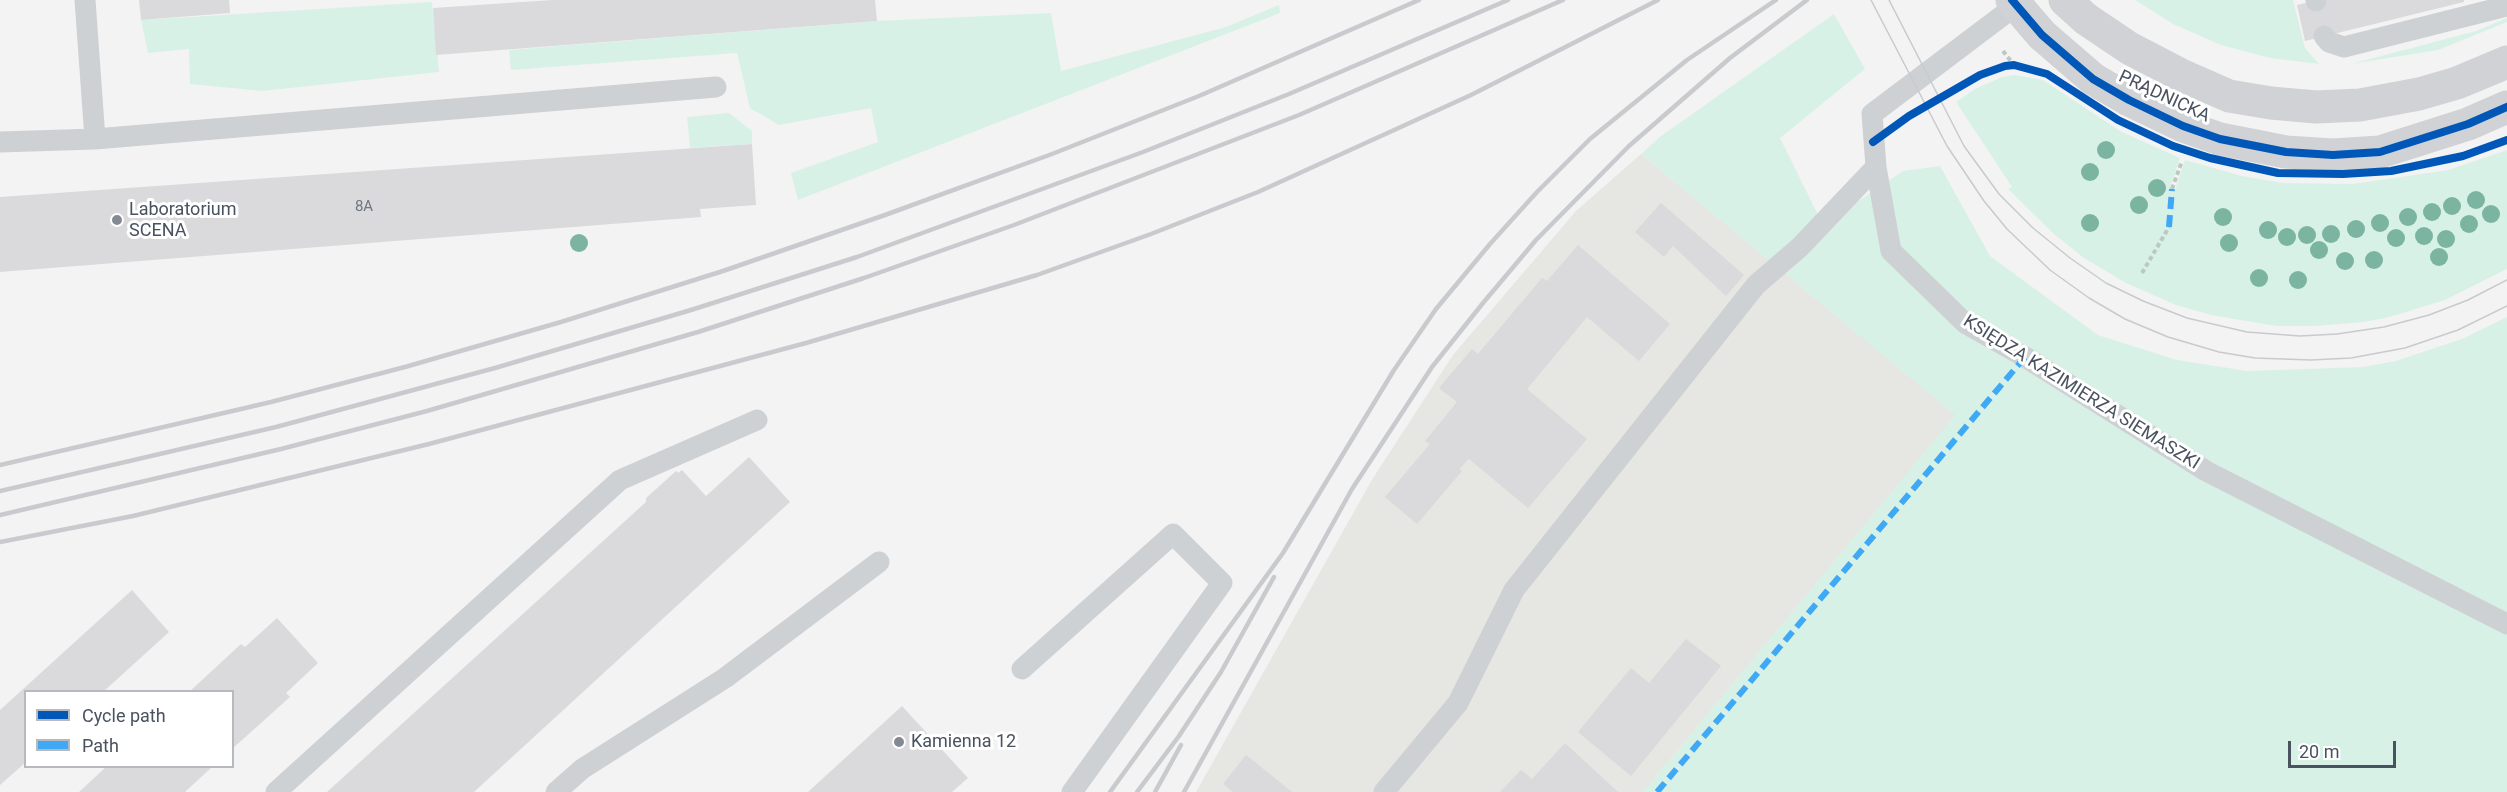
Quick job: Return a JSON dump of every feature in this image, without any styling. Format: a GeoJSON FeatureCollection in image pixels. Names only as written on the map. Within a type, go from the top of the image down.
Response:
{"type":"FeatureCollection","features":[{"type":"Feature","properties":{"kind":"street","name":"PRĄDNICKA"},"geometry":{"type":"LineString","coordinates":[[2065,0],[2086,19],[2129,48],[2179,74],[2229,96],[2271,103],[2316,107],[2360,105],[2419,94],[2507,62]]}},
{"type":"Feature","properties":{"kind":"street","name":"PRĄDNICKA"},"geometry":{"type":"LineString","coordinates":[[2017,2],[2042,35],[2093,79],[2128,100],[2183,126],[2220,139],[2286,152],[2333,154],[2380,152],[2468,124],[2507,107]]}},
{"type":"Feature","properties":{"kind":"lane"},"geometry":{"type":"LineString","coordinates":[[85,0],[95,139]]}},
{"type":"Feature","properties":{"kind":"lane","name":"KSIĘDZA KAZIMIERZA SIEMASZKI"},"geometry":{"type":"LineString","coordinates":[[2017,2],[1872,114],[1876,167],[1891,251],[1965,323],[2025,357],[2206,471],[2507,624]]}},
{"type":"Feature","properties":{"kind":"lane"},"geometry":{"type":"LineString","coordinates":[[2325,36],[2329,42],[2344,47],[2351,37],[2434,17],[2507,6]]}},
{"type":"Feature","properties":{"kind":"lane"},"geometry":{"type":"LineString","coordinates":[[0,142],[95,139],[716,87]]}},
{"type":"Feature","properties":{"kind":"lane"},"geometry":{"type":"LineString","coordinates":[[1384,792],[1458,703],[1514,590],[1756,285],[1800,247],[1876,167]]}},
{"type":"Feature","properties":{"kind":"lane"},"geometry":{"type":"LineString","coordinates":[[276,792],[620,480],[758,420]]}},
{"type":"Feature","properties":{"kind":"lane"},"geometry":{"type":"LineString","coordinates":[[1022,669],[1173,534],[1222,583],[1072,792]]}},
{"type":"Feature","properties":{"kind":"lane"},"geometry":{"type":"LineString","coordinates":[[556,792],[582,769],[725,678],[879,561]]}},
{"type":"Feature","properties":{"kind":"path"},"geometry":{"type":"LineString","coordinates":[[2172,189],[2183,158]]}},
{"type":"Feature","properties":{"kind":"path"},"geometry":{"type":"LineString","coordinates":[[2142,273],[2169,227]]}},
{"type":"Feature","properties":{"kind":"shaded area"},"geometry":{"type":"Polygon","coordinates":[[[1641,154],[1956,415],[1643,792],[1196,792],[1373,478],[1453,355],[1576,211],[1641,154]]]}},
{"type":"Feature","properties":{"kind":"green space"},"geometry":{"type":"Polygon","coordinates":[[[2135,0],[2293,0],[2305,48],[2319,64],[2270,58],[2221,45],[2173,24],[2135,0]]]}},
{"type":"Feature","properties":{"kind":"green space"},"geometry":{"type":"Polygon","coordinates":[[[432,2],[439,72],[262,91],[190,84],[189,49],[148,53],[141,20],[432,2]]]}},
{"type":"Feature","properties":{"kind":"green space"},"geometry":{"type":"Polygon","coordinates":[[[1279,5],[1280,13],[798,200],[791,173],[878,142],[871,108],[779,125],[750,108],[737,53],[511,70],[509,50],[877,21],[1051,13],[1061,71],[1226,27],[1279,5]]]}},
{"type":"Feature","properties":{"kind":"green space"},"geometry":{"type":"Polygon","coordinates":[[[1834,14],[1865,69],[1780,138],[1823,225],[1903,171],[1940,166],[1990,256],[2098,335],[2177,360],[2247,371],[2363,367],[2396,361],[2462,339],[2507,317],[2507,792],[1643,792],[1955,415],[1641,154],[1661,136],[1834,14]]]}},
{"type":"Feature","properties":{"kind":"green space"},"geometry":{"type":"Polygon","coordinates":[[[2507,18],[2507,22],[2438,50],[2351,64],[2476,31],[2507,18]]]}},
{"type":"Feature","properties":{"kind":"green space"},"geometry":{"type":"Polygon","coordinates":[[[2015,75],[2043,80],[2120,131],[2180,158],[2170,188],[2175,190],[2185,160],[2242,176],[2283,183],[2353,184],[2448,170],[2507,150],[2507,269],[2445,300],[2386,318],[2363,322],[2317,326],[2276,326],[2211,315],[2176,305],[2126,283],[2084,258],[2055,235],[2008,189],[2012,187],[1956,102],[1975,89],[2002,77],[2015,75]]]}},
{"type":"Feature","properties":{"kind":"green space"},"geometry":{"type":"Polygon","coordinates":[[[729,113],[752,131],[752,144],[690,148],[687,117],[729,113]]]}},
{"type":"Feature","properties":{"kind":"building"},"geometry":{"type":"Polygon","coordinates":[[[139,0],[229,0],[230,13],[141,20],[139,0]]]}},
{"type":"Feature","properties":{"kind":"building"},"geometry":{"type":"Polygon","coordinates":[[[552,0],[875,0],[877,21],[436,55],[433,8],[552,0]]]}},
{"type":"Feature","properties":{"kind":"building"},"geometry":{"type":"Polygon","coordinates":[[[2318,0],[2464,0],[2464,2],[2305,41],[2297,5],[2318,0]]]}},
{"type":"Feature","properties":{"kind":"building"},"geometry":{"type":"Polygon","coordinates":[[[752,144],[756,205],[700,209],[701,217],[0,272],[0,197],[752,144]]]}},
{"type":"Feature","properties":{"kind":"building"},"geometry":{"type":"Polygon","coordinates":[[[1661,203],[1744,275],[1726,296],[1673,246],[1664,257],[1635,232],[1661,203]]]}},
{"type":"Feature","properties":{"kind":"building"},"geometry":{"type":"Polygon","coordinates":[[[1578,245],[1670,324],[1639,361],[1587,317],[1527,389],[1587,439],[1528,508],[1469,459],[1459,469],[1462,471],[1417,524],[1385,497],[1430,444],[1425,441],[1457,402],[1439,388],[1472,349],[1478,354],[1542,278],[1547,281],[1578,245]]]}},
{"type":"Feature","properties":{"kind":"building"},"geometry":{"type":"Polygon","coordinates":[[[749,457],[790,502],[474,792],[327,792],[646,502],[646,498],[676,471],[678,473],[682,470],[706,496],[749,457]]]}},
{"type":"Feature","properties":{"kind":"building"},"geometry":{"type":"Polygon","coordinates":[[[132,590],[169,632],[105,690],[24,690],[24,764],[0,785],[0,710],[132,590]]]}},
{"type":"Feature","properties":{"kind":"building"},"geometry":{"type":"Polygon","coordinates":[[[277,618],[318,663],[286,693],[290,697],[234,747],[234,690],[191,690],[241,644],[245,647],[277,618]]]}},
{"type":"Feature","properties":{"kind":"building"},"geometry":{"type":"Polygon","coordinates":[[[1686,639],[1721,666],[1631,776],[1578,732],[1631,668],[1649,683],[1686,639]]]}},
{"type":"Feature","properties":{"kind":"building","name":"Kamienna 12"},"geometry":{"type":"Polygon","coordinates":[[[902,706],[968,778],[952,792],[808,792],[902,706]]]}},
{"type":"Feature","properties":{"kind":"building"},"geometry":{"type":"Polygon","coordinates":[[[1565,743],[1618,792],[1500,792],[1521,770],[1532,779],[1565,743]]]}},
{"type":"Feature","properties":{"kind":"building"},"geometry":{"type":"Polygon","coordinates":[[[1246,755],[1292,792],[1233,792],[1223,784],[1246,755]]]}},
{"type":"Feature","properties":{"kind":"building"},"geometry":{"type":"Polygon","coordinates":[[[105,768],[211,768],[185,792],[79,792],[105,768]]]}},
{"type":"Feature","properties":{"kind":"tram line"},"geometry":{"type":"LineString","coordinates":[[1871,0],[1947,146],[1984,201],[2007,229],[2050,270],[2089,298],[2125,319],[2168,337],[2219,352],[2255,358],[2311,360],[2351,358],[2405,348],[2458,330],[2507,306]]}},
{"type":"Feature","properties":{"kind":"tram line"},"geometry":{"type":"LineString","coordinates":[[1889,0],[1964,146],[1999,194],[2033,228],[2070,258],[2106,283],[2143,301],[2187,318],[2247,332],[2300,336],[2337,334],[2384,327],[2429,315],[2468,300],[2507,280]]}},
{"type":"Feature","properties":{"kind":"railway"},"geometry":{"type":"LineString","coordinates":[[0,465],[271,402],[405,367],[561,322],[723,271],[1052,154],[1199,96],[1419,0]]}},
{"type":"Feature","properties":{"kind":"railway"},"geometry":{"type":"LineString","coordinates":[[0,491],[276,427],[495,368],[691,310],[857,257],[1143,152],[1289,94],[1508,0]]}},
{"type":"Feature","properties":{"kind":"railway"},"geometry":{"type":"LineString","coordinates":[[0,515],[281,449],[427,411],[698,332],[864,278],[1014,225],[1299,115],[1563,0]]}},
{"type":"Feature","properties":{"kind":"railway"},"geometry":{"type":"LineString","coordinates":[[0,542],[133,516],[429,444],[806,343],[1037,275],[1258,192],[1471,95],[1658,0]]}},
{"type":"Feature","properties":{"kind":"railway"},"geometry":{"type":"LineString","coordinates":[[1110,792],[1283,553],[1394,370],[1436,309],[1490,244],[1537,192],[1590,139],[1687,60],[1776,0]]}},
{"type":"Feature","properties":{"kind":"railway"},"geometry":{"type":"LineString","coordinates":[[1184,792],[1352,489],[1432,367],[1536,240],[1629,146],[1730,58],[1807,0]]}},
{"type":"Feature","properties":{"kind":"railway"},"geometry":{"type":"LineString","coordinates":[[1137,792],[1179,736],[1221,672],[1274,577]]}},
{"type":"Feature","properties":{"kind":"railway"},"geometry":{"type":"LineString","coordinates":[[1155,792],[1181,745]]}},
{"type":"Feature","properties":{"kind":"marked path"},"geometry":{"type":"LineString","coordinates":[[2169,227],[2172,189]]}},
{"type":"Feature","properties":{"kind":"marked path"},"geometry":{"type":"LineString","coordinates":[[1657,792],[2025,357]]}},
{"type":"Feature","properties":{"kind":"cycle path"},"geometry":{"type":"LineString","coordinates":[[2012,0],[2042,35],[2093,79],[2129,100],[2183,126],[2220,139],[2286,152],[2333,155],[2380,152],[2468,124],[2507,107]]}},
{"type":"Feature","properties":{"kind":"cycle path"},"geometry":{"type":"LineString","coordinates":[[1873,142],[1909,116],[1980,75],[2014,65],[2047,74],[2118,120],[2173,146],[2210,158],[2278,173],[2343,174],[2391,171],[2463,156],[2507,140]]}},
{"type":"Feature","properties":{"kind":"place","name":"Laboratorium SCENA"},"geometry":{"type":"Point","coordinates":[117,220]}},
{"type":"Feature","properties":{"kind":"place","name":"Kamienna 12"},"geometry":{"type":"Point","coordinates":[899,742]}}]}
